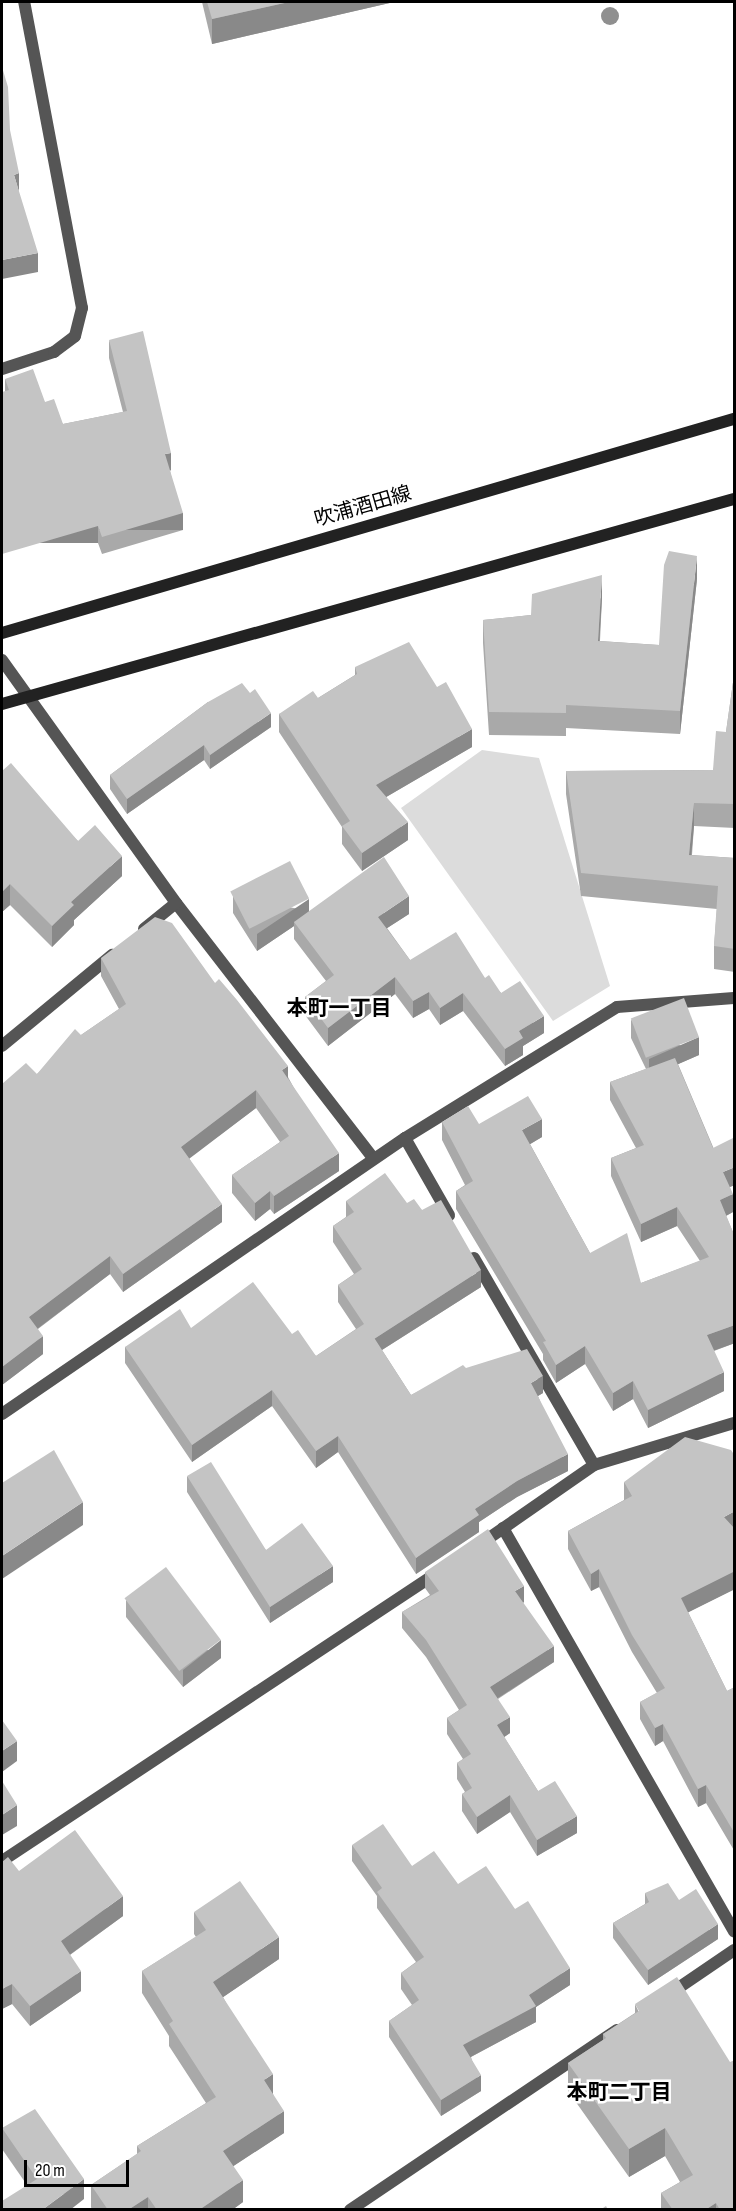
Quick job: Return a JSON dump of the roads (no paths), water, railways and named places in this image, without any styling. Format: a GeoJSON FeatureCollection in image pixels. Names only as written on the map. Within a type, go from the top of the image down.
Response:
{"type":"FeatureCollection","features":[{"type":"Feature","properties":{"kind":"main road","name":"吹浦酒田線"},"geometry":{"type":"LineString","coordinates":[[2,633],[735,419]]}},
{"type":"Feature","properties":{"kind":"main road"},"geometry":{"type":"LineString","coordinates":[[2,704],[735,499]]}},
{"type":"Feature","properties":{"kind":"street"},"geometry":{"type":"LineString","coordinates":[[2,369],[54,351],[75,336],[82,308],[24,2]]}},
{"type":"Feature","properties":{"kind":"street"},"geometry":{"type":"LineString","coordinates":[[2,660],[176,903],[372,1157]]}},
{"type":"Feature","properties":{"kind":"street"},"geometry":{"type":"LineString","coordinates":[[2,1046],[176,903]]}},
{"type":"Feature","properties":{"kind":"street"},"geometry":{"type":"LineString","coordinates":[[2,1414],[372,1157],[617,1006],[735,998]]}},
{"type":"Feature","properties":{"kind":"street"},"geometry":{"type":"LineString","coordinates":[[405,1138],[458,1230]]}},
{"type":"Feature","properties":{"kind":"street"},"geometry":{"type":"LineString","coordinates":[[470,1250],[594,1465]]}},
{"type":"Feature","properties":{"kind":"street"},"geometry":{"type":"LineString","coordinates":[[464,1555],[594,1465],[735,1423]]}},
{"type":"Feature","properties":{"kind":"street"},"geometry":{"type":"LineString","coordinates":[[503,1528],[735,1931]]}},
{"type":"Feature","properties":{"kind":"street"},"geometry":{"type":"LineString","coordinates":[[2,1861],[444,1568]]}},
{"type":"Feature","properties":{"kind":"street"},"geometry":{"type":"LineString","coordinates":[[657,2002],[735,1950]]}},
{"type":"Feature","properties":{"kind":"street"},"geometry":{"type":"LineString","coordinates":[[350,2210],[628,2022]]}},
{"type":"Feature","properties":{"kind":"district","name":"本町一丁目"},"geometry":{"type":"Point","coordinates":[339,1009]}},
{"type":"Feature","properties":{"kind":"district","name":"本町二丁目"},"geometry":{"type":"Point","coordinates":[619,2093]}}]}
